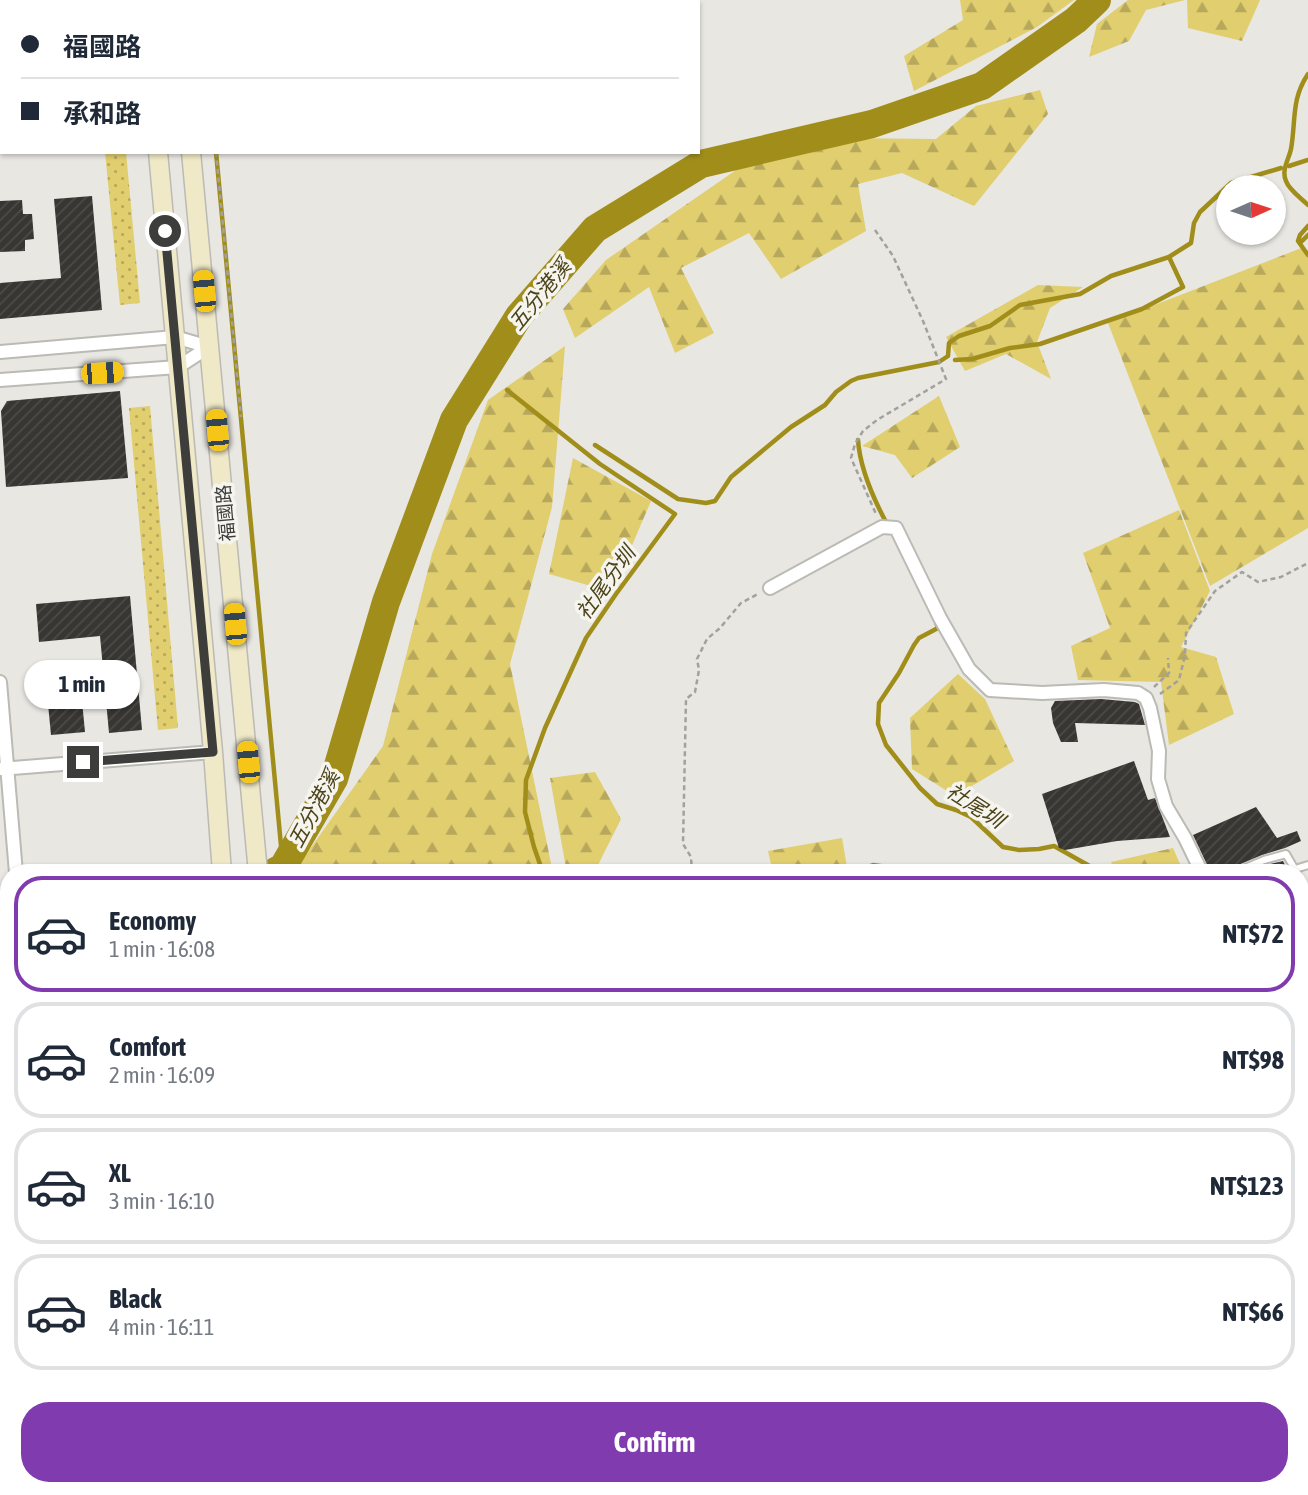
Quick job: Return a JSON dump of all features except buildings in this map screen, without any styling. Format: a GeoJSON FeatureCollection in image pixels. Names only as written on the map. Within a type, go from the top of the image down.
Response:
{"type":"FeatureCollection","features":[{"type":"Feature","properties":{"kind":"street","name":"福國路"},"geometry":{"type":"LineString","coordinates":[[158,154],[221,864]]}},
{"type":"Feature","properties":{"kind":"street","name":"福國路"},"geometry":{"type":"LineString","coordinates":[[191,154],[257,864]]}},
{"type":"Feature","properties":{"kind":"street"},"geometry":{"type":"LineString","coordinates":[[0,352],[175,337],[209,347]]}},
{"type":"Feature","properties":{"kind":"street"},"geometry":{"type":"LineString","coordinates":[[0,380],[178,367],[209,347]]}},
{"type":"Feature","properties":{"kind":"street"},"geometry":{"type":"LineString","coordinates":[[770,588],[882,527],[896,528],[940,618],[969,669],[990,690],[1138,692],[1148,703],[1159,751],[1158,779],[1166,806],[1198,864]]}},
{"type":"Feature","properties":{"kind":"street"},"geometry":{"type":"LineString","coordinates":[[0,682],[4,769],[15,864]]}},
{"type":"Feature","properties":{"kind":"street"},"geometry":{"type":"LineString","coordinates":[[4,769],[213,752]]}},
{"type":"Feature","properties":{"kind":"lane"},"geometry":{"type":"LineString","coordinates":[[1254,864],[1286,854],[1292,864]]}},
{"type":"Feature","properties":{"kind":"path"},"geometry":{"type":"LineString","coordinates":[[216,154],[242,417]]}},
{"type":"Feature","properties":{"kind":"path"},"geometry":{"type":"LineString","coordinates":[[875,230],[893,256],[946,379],[877,420],[863,431],[855,444],[851,457],[882,527]]}},
{"type":"Feature","properties":{"kind":"path"},"geometry":{"type":"LineString","coordinates":[[1148,703],[1179,680],[1185,655],[1186,633],[1215,591],[1242,572],[1258,582],[1281,577],[1308,563]]}},
{"type":"Feature","properties":{"kind":"path"},"geometry":{"type":"LineString","coordinates":[[691,864],[691,857],[683,844],[686,699],[695,692],[699,670],[697,659],[707,639],[741,603],[770,588]]}},
{"type":"Feature","properties":{"kind":"path"},"geometry":{"type":"LineString","coordinates":[[1148,703],[1153,688],[1168,673],[1168,658]]}},
{"type":"Feature","properties":{"kind":"green space"},"geometry":{"type":"Polygon","coordinates":[[[960,0],[1074,0],[1037,27],[914,91],[904,56],[963,20],[960,0]]]}},
{"type":"Feature","properties":{"kind":"green space"},"geometry":{"type":"Polygon","coordinates":[[[1128,0],[1185,0],[1146,10],[1129,41],[1089,57],[1097,24],[1128,0]]]}},
{"type":"Feature","properties":{"kind":"green space"},"geometry":{"type":"Polygon","coordinates":[[[1187,0],[1260,0],[1242,41],[1188,28],[1187,0]]]}},
{"type":"Feature","properties":{"kind":"green space"},"geometry":{"type":"Polygon","coordinates":[[[1040,90],[1048,114],[974,206],[902,173],[858,184],[866,231],[781,279],[749,233],[681,268],[714,333],[675,353],[649,287],[575,338],[563,309],[606,260],[739,168],[843,138],[936,139],[976,106],[1040,90]]]}},
{"type":"Feature","properties":{"kind":"green space"},"geometry":{"type":"Polygon","coordinates":[[[105,154],[126,154],[140,303],[120,305],[105,154]]]}},
{"type":"Feature","properties":{"kind":"green space"},"geometry":{"type":"Polygon","coordinates":[[[1304,247],[1308,257],[1308,528],[1210,586],[1108,323],[1304,247]]]}},
{"type":"Feature","properties":{"kind":"green space"},"geometry":{"type":"Polygon","coordinates":[[[1038,285],[1083,287],[1050,308],[1037,342],[1051,379],[1006,354],[965,371],[946,337],[1038,285]]]}},
{"type":"Feature","properties":{"kind":"green space"},"geometry":{"type":"Polygon","coordinates":[[[565,346],[552,507],[510,664],[551,864],[299,864],[383,746],[432,554],[488,400],[565,346]]]}},
{"type":"Feature","properties":{"kind":"green space"},"geometry":{"type":"Polygon","coordinates":[[[939,396],[960,447],[912,478],[895,455],[862,446],[939,396]]]}},
{"type":"Feature","properties":{"kind":"green space"},"geometry":{"type":"Polygon","coordinates":[[[150,406],[178,728],[158,730],[129,408],[150,406]]]}},
{"type":"Feature","properties":{"kind":"green space"},"geometry":{"type":"Polygon","coordinates":[[[573,458],[651,501],[612,592],[549,574],[573,458]]]}},
{"type":"Feature","properties":{"kind":"green space"},"geometry":{"type":"Polygon","coordinates":[[[1179,510],[1210,591],[1181,647],[1216,657],[1234,714],[1169,745],[1161,682],[1078,680],[1071,646],[1110,628],[1083,553],[1179,510]]]}},
{"type":"Feature","properties":{"kind":"green space"},"geometry":{"type":"Polygon","coordinates":[[[958,674],[985,699],[1014,761],[955,796],[912,769],[910,718],[958,674]]]}},
{"type":"Feature","properties":{"kind":"green space"},"geometry":{"type":"Polygon","coordinates":[[[595,772],[621,819],[598,864],[565,864],[550,778],[595,772]]]}},
{"type":"Feature","properties":{"kind":"green space"},"geometry":{"type":"Polygon","coordinates":[[[842,838],[846,864],[771,864],[768,851],[842,838]]]}},
{"type":"Feature","properties":{"kind":"green space"},"geometry":{"type":"Polygon","coordinates":[[[1173,848],[1180,864],[1112,864],[1111,862],[1173,848]]]}},
{"type":"Feature","properties":{"kind":"waterway","name":"五分港溪"},"geometry":{"type":"LineString","coordinates":[[285,864],[334,779],[386,602],[454,420],[519,316],[595,229],[701,164],[872,124],[982,86],[1076,20],[1097,0]]}},
{"type":"Feature","properties":{"kind":"waterway"},"geometry":{"type":"LineString","coordinates":[[1308,74],[1296,101],[1291,149],[1284,173],[1290,188],[1308,205]]}},
{"type":"Feature","properties":{"kind":"waterway"},"geometry":{"type":"LineString","coordinates":[[216,154],[283,864]]}},
{"type":"Feature","properties":{"kind":"waterway"},"geometry":{"type":"LineString","coordinates":[[1289,166],[1308,160]]}},
{"type":"Feature","properties":{"kind":"waterway"},"geometry":{"type":"LineString","coordinates":[[595,445],[678,499],[706,503],[715,501],[731,477],[791,427],[825,405],[851,381],[939,362],[948,356],[949,343],[959,336],[990,326],[1020,305],[1080,294],[1111,276],[1169,257],[1191,243],[1194,223],[1200,212],[1231,183],[1281,168]]}},
{"type":"Feature","properties":{"kind":"waterway"},"geometry":{"type":"LineString","coordinates":[[1308,226],[1298,241],[1308,255]]}},
{"type":"Feature","properties":{"kind":"waterway"},"geometry":{"type":"LineString","coordinates":[[1300,243],[1308,235]]}},
{"type":"Feature","properties":{"kind":"waterway"},"geometry":{"type":"LineString","coordinates":[[955,360],[972,359],[1010,348],[1040,344],[1142,309],[1183,287],[1169,257]]}},
{"type":"Feature","properties":{"kind":"waterway","name":"社尾分圳"},"geometry":{"type":"LineString","coordinates":[[507,390],[600,464],[675,514],[586,638],[545,728],[526,780],[525,812],[540,864]]}},
{"type":"Feature","properties":{"kind":"waterway","name":"社尾圳"},"geometry":{"type":"LineString","coordinates":[[858,440],[868,483],[887,524]]}},
{"type":"Feature","properties":{"kind":"waterway","name":"社尾圳"},"geometry":{"type":"LineString","coordinates":[[936,622],[938,628],[919,638],[879,703],[878,724],[886,745],[920,788],[937,804],[971,817],[1003,847],[1019,850],[1054,846],[1086,864]]}},
{"type":"Feature","properties":{"kind":"route"},"geometry":{"type":"LineString","coordinates":[[83,762],[213,752],[165,231]]}}]}
